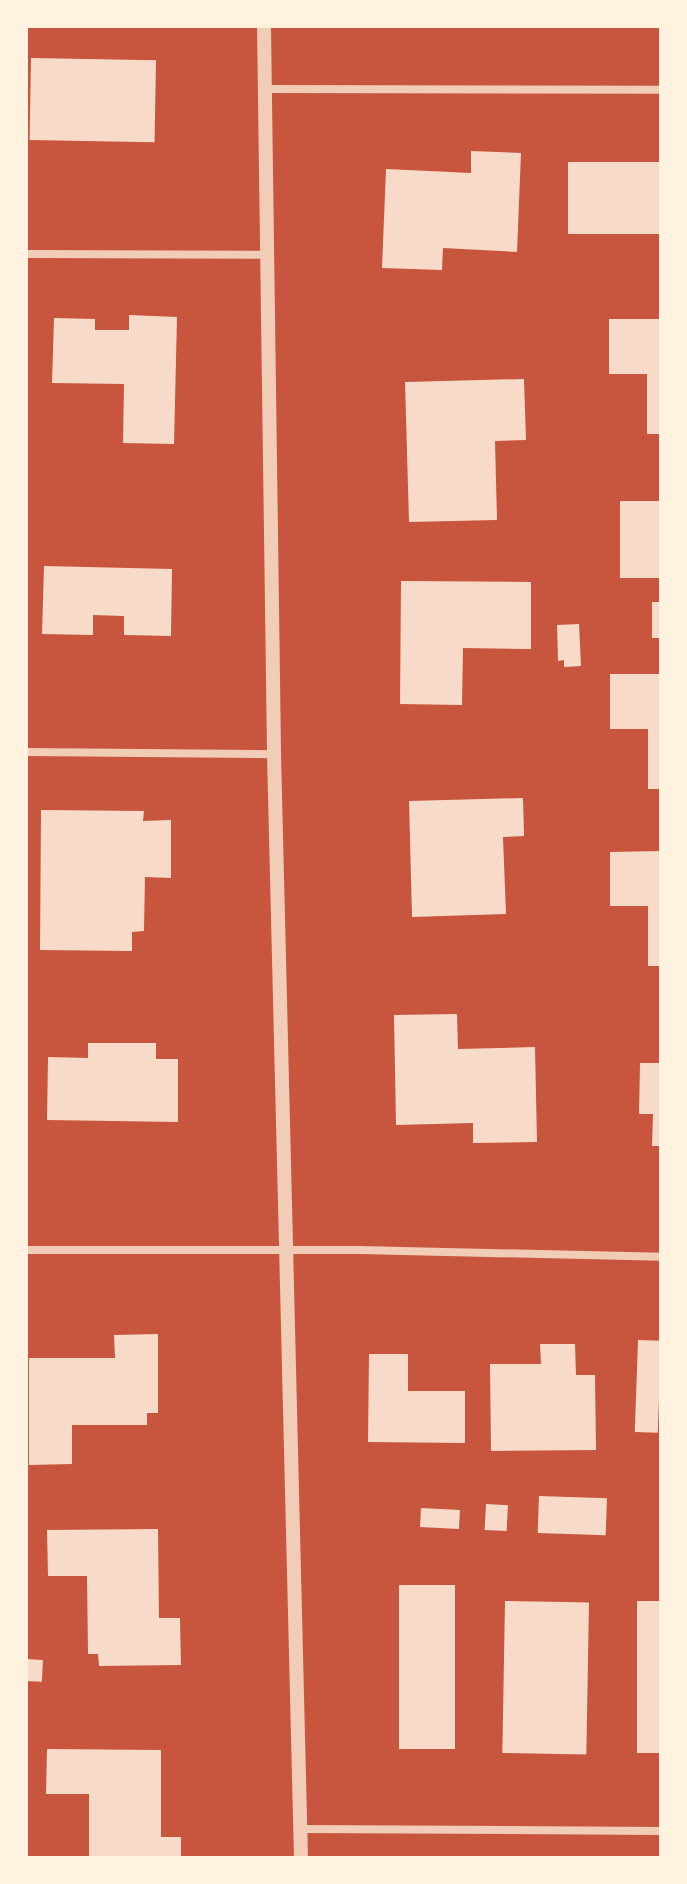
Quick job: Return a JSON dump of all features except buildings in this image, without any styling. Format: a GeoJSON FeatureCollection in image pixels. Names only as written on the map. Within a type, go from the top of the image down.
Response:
{"type":"FeatureCollection","features":[{"type":"Feature","properties":{"kind":"street"},"geometry":{"type":"LineString","coordinates":[[264,26],[274,754],[301,1858]]}},
{"type":"Feature","properties":{"kind":"street"},"geometry":{"type":"LineString","coordinates":[[265,89],[661,90]]}},
{"type":"Feature","properties":{"kind":"street"},"geometry":{"type":"LineString","coordinates":[[26,254],[267,255]]}},
{"type":"Feature","properties":{"kind":"street"},"geometry":{"type":"LineString","coordinates":[[26,752],[274,754]]}},
{"type":"Feature","properties":{"kind":"street"},"geometry":{"type":"LineString","coordinates":[[26,1250],[661,1257]]}},
{"type":"Feature","properties":{"kind":"street"},"geometry":{"type":"LineString","coordinates":[[301,1829],[661,1831]]}}]}
